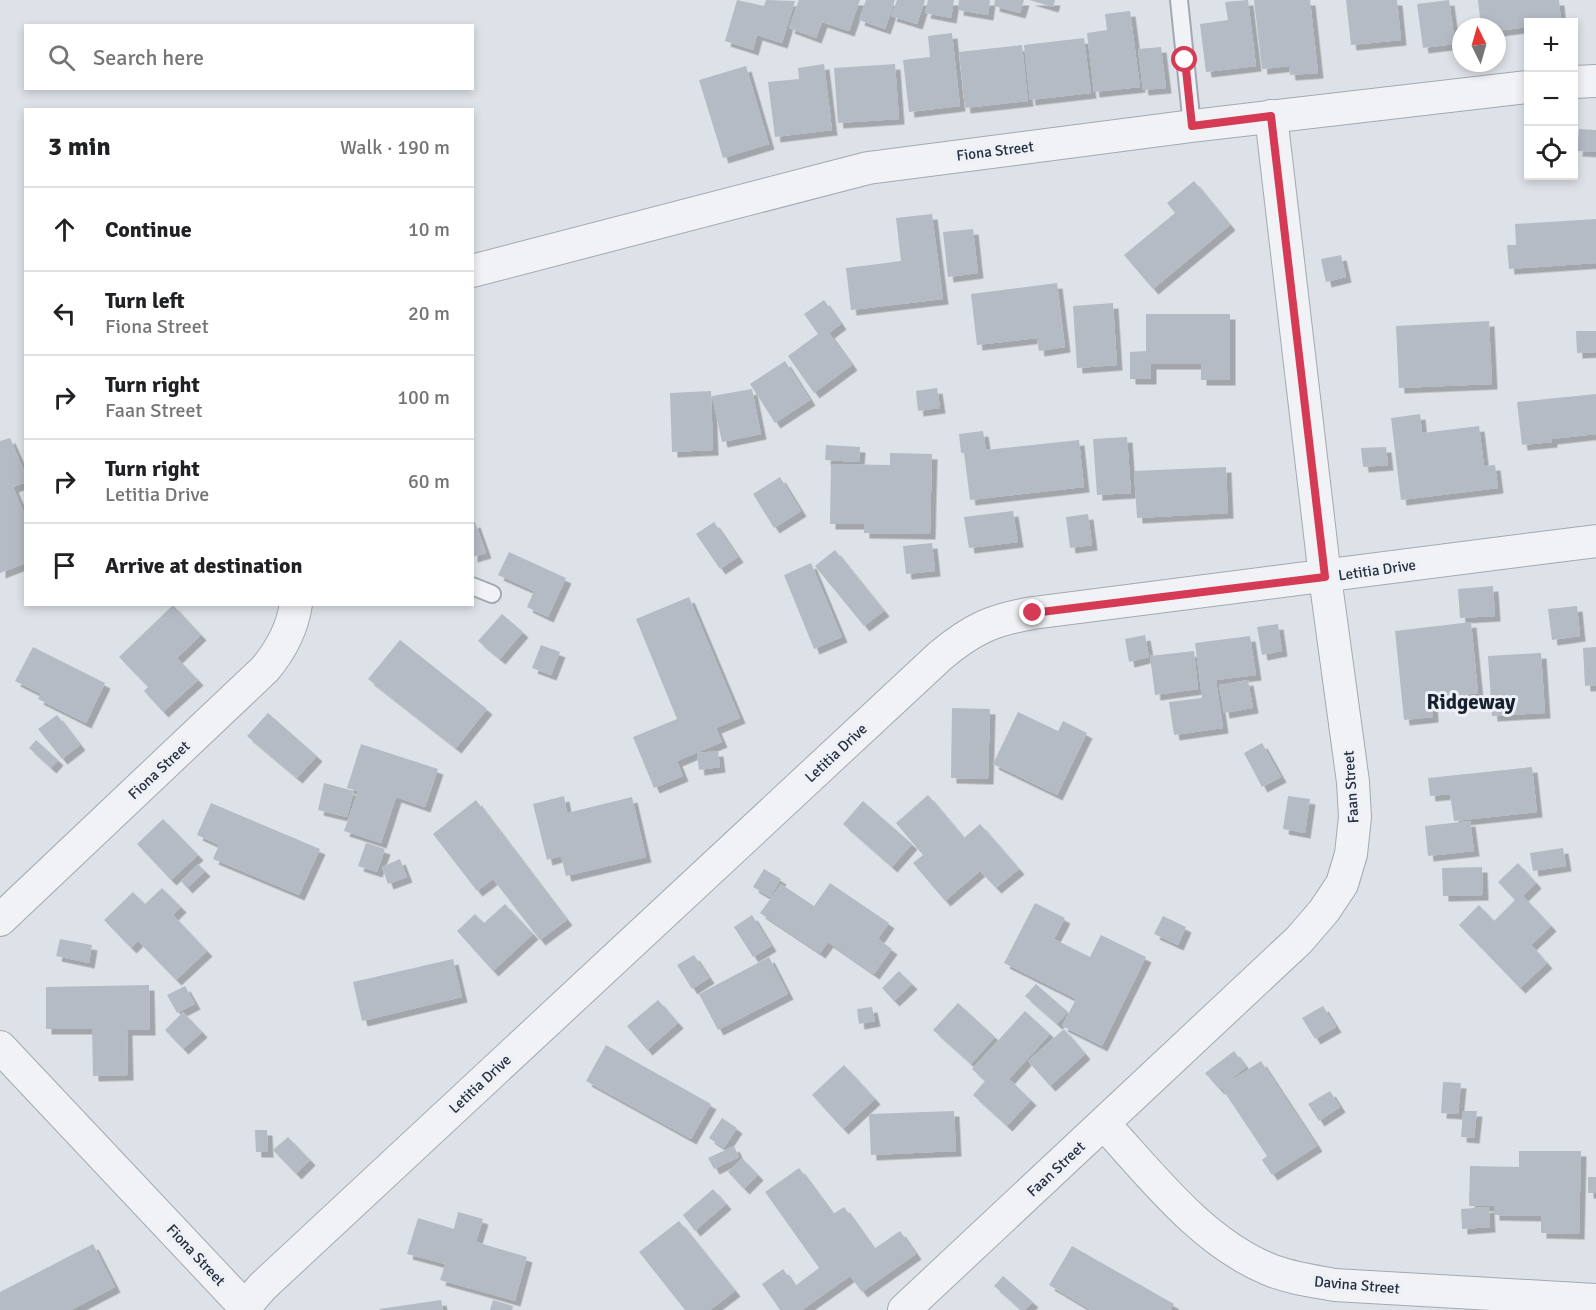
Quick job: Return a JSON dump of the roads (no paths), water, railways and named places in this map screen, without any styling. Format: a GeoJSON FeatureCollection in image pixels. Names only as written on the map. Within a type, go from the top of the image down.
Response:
{"type":"FeatureCollection","features":[{"type":"Feature","properties":{"kind":"street"},"geometry":{"type":"LineString","coordinates":[[1578,82],[1596,81]]}},
{"type":"Feature","properties":{"kind":"street","name":"Fiona Street"},"geometry":{"type":"LineString","coordinates":[[474,270],[868,168],[1271,116],[1524,87]]}},
{"type":"Feature","properties":{"kind":"street","name":"Faan Street"},"geometry":{"type":"LineString","coordinates":[[904,1310],[1299,940],[1324,911],[1342,884],[1351,854],[1355,817],[1353,782],[1325,577],[1271,116]]}},
{"type":"Feature","properties":{"kind":"street","name":"Letitia Drive"},"geometry":{"type":"LineString","coordinates":[[243,1308],[272,1278],[961,638],[1004,618],[1033,613],[1596,541]]}},
{"type":"Feature","properties":{"kind":"street","name":"Fiona Street"},"geometry":{"type":"LineString","coordinates":[[0,920],[265,669],[278,654],[289,632],[296,606]]}},
{"type":"Feature","properties":{"kind":"street","name":"Fiona Street"},"geometry":{"type":"LineString","coordinates":[[0,1047],[243,1308]]}},
{"type":"Feature","properties":{"kind":"street","name":"Davina Street"},"geometry":{"type":"LineString","coordinates":[[1104,1124],[1180,1205],[1206,1229],[1236,1252],[1268,1269],[1300,1279],[1335,1285],[1596,1300]]}},
{"type":"Feature","properties":{"kind":"lane"},"geometry":{"type":"LineString","coordinates":[[1179,0],[1192,126]]}},
{"type":"Feature","properties":{"kind":"lane"},"geometry":{"type":"LineString","coordinates":[[474,587],[492,594]]}},
{"type":"Feature","properties":{"kind":"district","name":"Ridgeway"},"geometry":{"type":"Point","coordinates":[1471,702]}}]}
